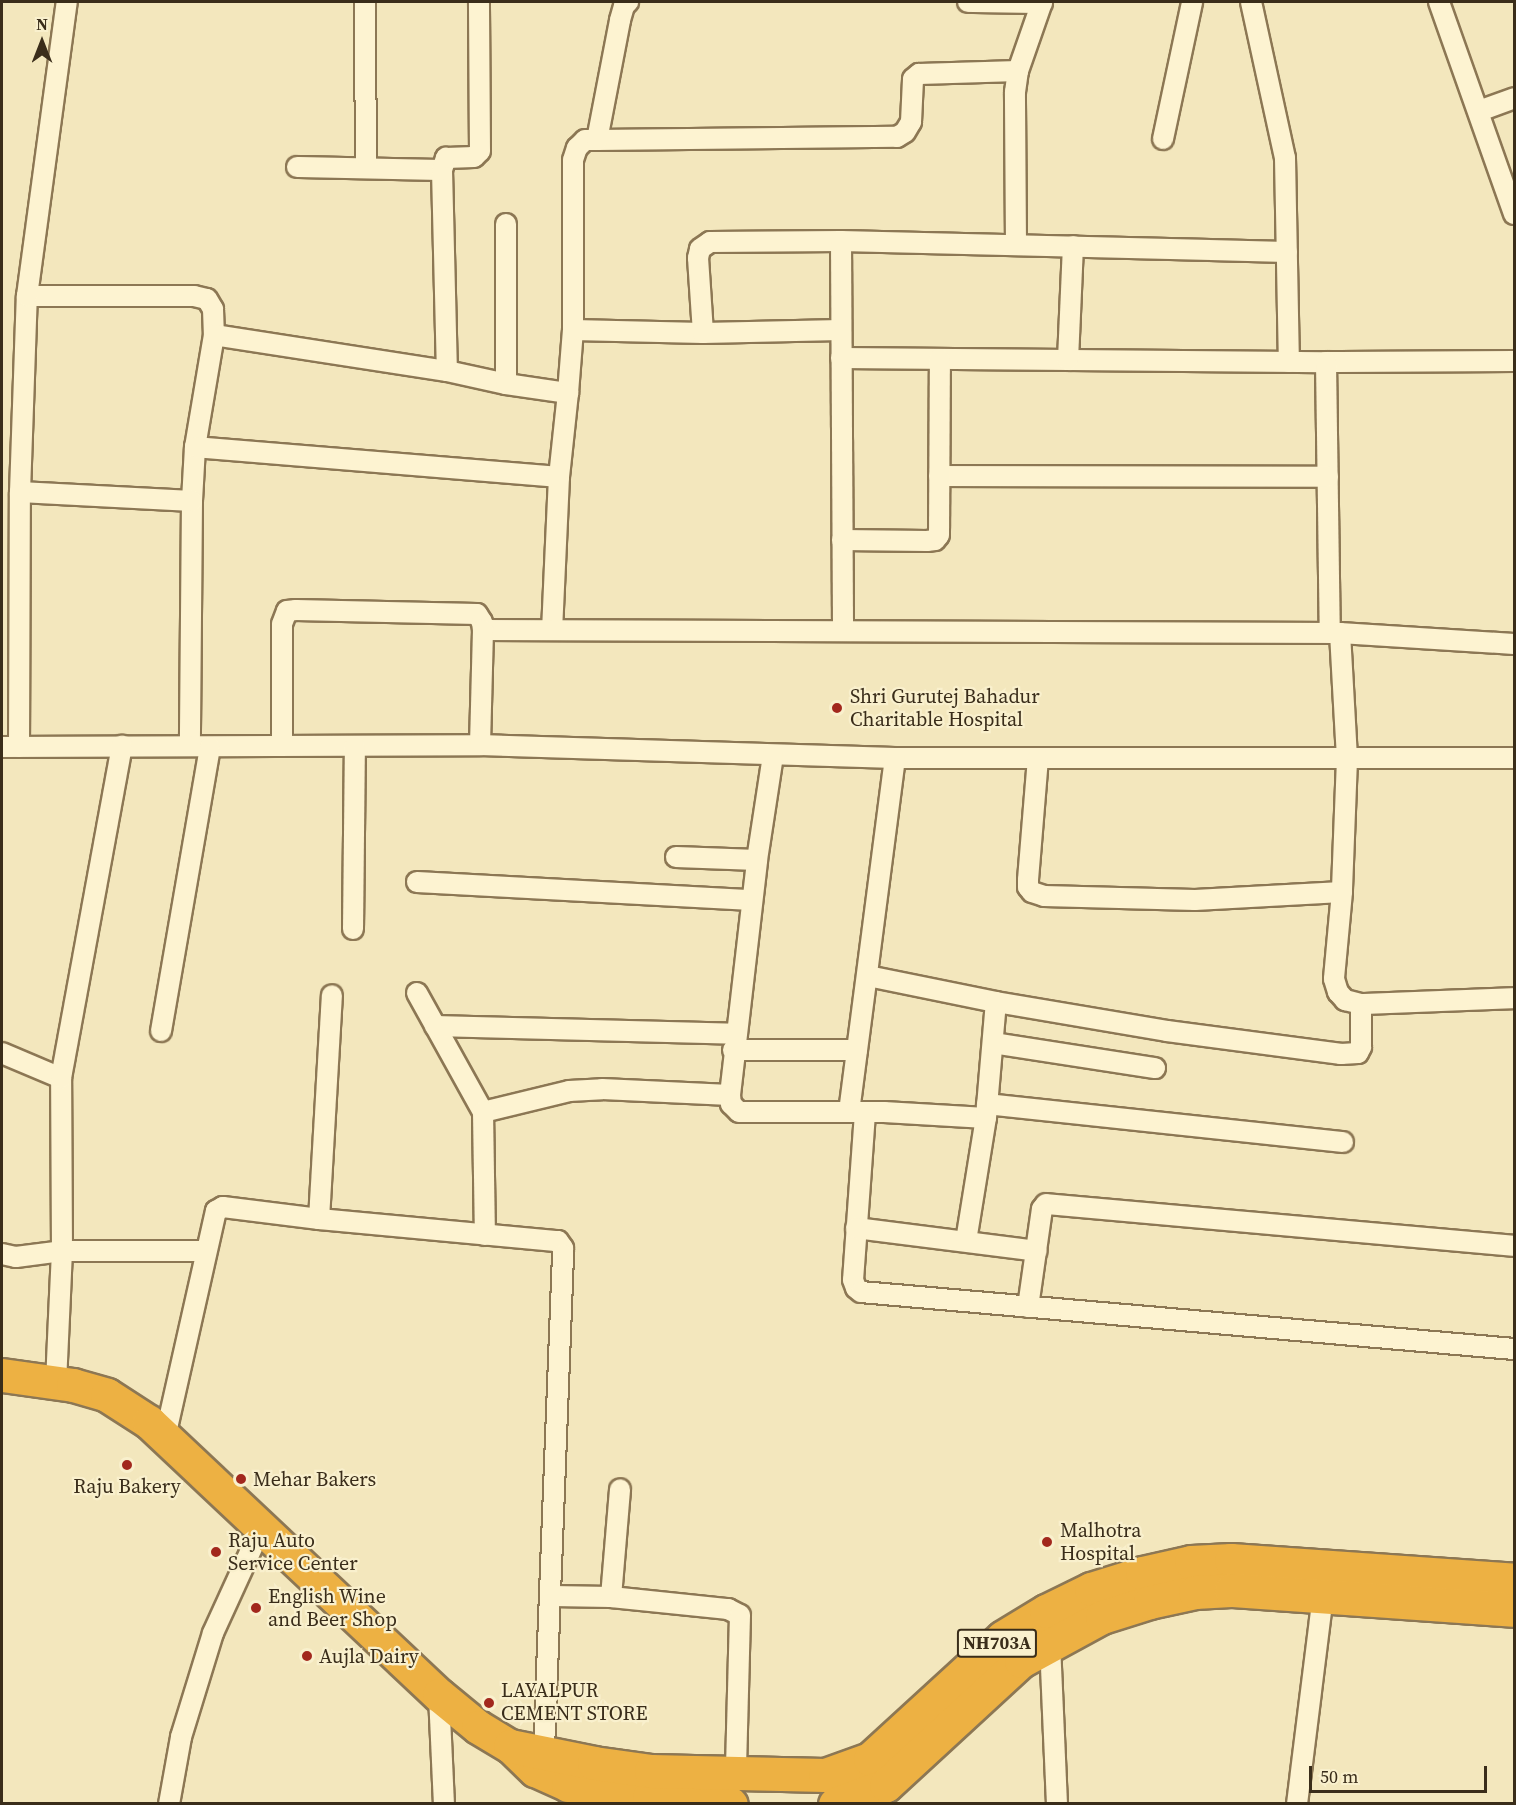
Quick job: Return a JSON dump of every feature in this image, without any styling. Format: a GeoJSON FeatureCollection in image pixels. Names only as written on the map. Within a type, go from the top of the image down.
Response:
{"type":"FeatureCollection","features":[{"type":"Feature","properties":{"kind":"highway","name":"NH703A"},"geometry":{"type":"LineString","coordinates":[[2,1375],[56,1383],[107,1395],[149,1422],[439,1695],[478,1727],[510,1746],[535,1770],[568,1785],[626,1798],[734,1788],[825,1774],[870,1759],[1003,1637],[1046,1611],[1091,1589],[1142,1573],[1191,1562],[1231,1560],[1515,1580]]}},
{"type":"Feature","properties":{"kind":"highway","name":"NH703A"},"geometry":{"type":"LineString","coordinates":[[835,1803],[886,1785],[1021,1661],[1102,1617],[1150,1602],[1195,1592],[1267,1591],[1515,1610]]}},
{"type":"Feature","properties":{"kind":"highway","name":"NH703A"},"geometry":{"type":"LineString","coordinates":[[510,1746],[734,1788]]}},
{"type":"Feature","properties":{"kind":"street"},"geometry":{"type":"LineString","coordinates":[[68,2],[27,296],[10,747],[480,745],[895,758],[1515,758]]}},
{"type":"Feature","properties":{"kind":"street"},"geometry":{"type":"LineString","coordinates":[[365,2],[366,168]]}},
{"type":"Feature","properties":{"kind":"street"},"geometry":{"type":"LineString","coordinates":[[447,371],[442,170],[446,158],[474,157],[480,151],[479,2]]}},
{"type":"Feature","properties":{"kind":"street"},"geometry":{"type":"LineString","coordinates":[[597,140],[620,20],[624,6],[628,2]]}},
{"type":"Feature","properties":{"kind":"street"},"geometry":{"type":"LineString","coordinates":[[968,2],[1042,2],[1018,70],[1014,110],[1016,245]]}},
{"type":"Feature","properties":{"kind":"street"},"geometry":{"type":"LineString","coordinates":[[1163,139],[1192,2]]}},
{"type":"Feature","properties":{"kind":"street"},"geometry":{"type":"LineString","coordinates":[[1251,2],[1285,158],[1289,362]]}},
{"type":"Feature","properties":{"kind":"street"},"geometry":{"type":"LineString","coordinates":[[1439,2],[1514,207]]}},
{"type":"Feature","properties":{"kind":"street"},"geometry":{"type":"LineString","coordinates":[[552,630],[560,477],[573,330],[573,160],[578,148],[585,140],[897,137],[905,132],[910,122],[913,79],[919,74],[1018,70]]}},
{"type":"Feature","properties":{"kind":"street"},"geometry":{"type":"LineString","coordinates":[[1479,111],[1515,98]]}},
{"type":"Feature","properties":{"kind":"street"},"geometry":{"type":"LineString","coordinates":[[297,167],[442,170]]}},
{"type":"Feature","properties":{"kind":"street"},"geometry":{"type":"LineString","coordinates":[[506,224],[506,384]]}},
{"type":"Feature","properties":{"kind":"street"},"geometry":{"type":"LineString","coordinates":[[703,333],[698,258],[704,245],[710,242],[841,241],[1287,252]]}},
{"type":"Feature","properties":{"kind":"street"},"geometry":{"type":"LineString","coordinates":[[841,241],[843,631]]}},
{"type":"Feature","properties":{"kind":"street"},"geometry":{"type":"LineString","coordinates":[[1068,360],[1074,246]]}},
{"type":"Feature","properties":{"kind":"street"},"geometry":{"type":"LineString","coordinates":[[27,296],[194,296],[207,299],[213,309],[214,335],[195,447],[192,501],[190,746]]}},
{"type":"Feature","properties":{"kind":"street"},"geometry":{"type":"LineString","coordinates":[[573,330],[703,333],[841,330]]}},
{"type":"Feature","properties":{"kind":"street"},"geometry":{"type":"LineString","coordinates":[[214,335],[447,371],[506,384],[568,393]]}},
{"type":"Feature","properties":{"kind":"street"},"geometry":{"type":"LineString","coordinates":[[841,358],[1326,363],[1515,361]]}},
{"type":"Feature","properties":{"kind":"street"},"geometry":{"type":"LineString","coordinates":[[842,540],[935,540],[939,530],[940,359]]}},
{"type":"Feature","properties":{"kind":"street"},"geometry":{"type":"LineString","coordinates":[[1326,363],[1335,633],[1347,759],[1342,892],[1334,979],[1345,1000],[1361,1004],[1515,998]]}},
{"type":"Feature","properties":{"kind":"street"},"geometry":{"type":"LineString","coordinates":[[195,447],[560,477]]}},
{"type":"Feature","properties":{"kind":"street"},"geometry":{"type":"LineString","coordinates":[[939,476],[1328,477]]}},
{"type":"Feature","properties":{"kind":"street"},"geometry":{"type":"LineString","coordinates":[[20,492],[192,501]]}},
{"type":"Feature","properties":{"kind":"street"},"geometry":{"type":"LineString","coordinates":[[282,746],[282,624],[286,611],[469,612],[477,614],[482,622],[483,630],[480,745]]}},
{"type":"Feature","properties":{"kind":"street"},"geometry":{"type":"LineString","coordinates":[[483,630],[1335,633],[1515,644]]}},
{"type":"Feature","properties":{"kind":"street"},"geometry":{"type":"LineString","coordinates":[[56,1383],[62,1251],[62,1078],[122,746]]}},
{"type":"Feature","properties":{"kind":"street"},"geometry":{"type":"LineString","coordinates":[[353,929],[356,746]]}},
{"type":"Feature","properties":{"kind":"street"},"geometry":{"type":"LineString","coordinates":[[161,1030],[210,747]]}},
{"type":"Feature","properties":{"kind":"street"},"geometry":{"type":"LineString","coordinates":[[773,755],[734,1042],[730,1095],[731,1104],[739,1112],[986,1111],[1343,1143]]}},
{"type":"Feature","properties":{"kind":"street"},"geometry":{"type":"LineString","coordinates":[[895,758],[868,976],[856,1050],[855,1288],[861,1292],[1515,1349]]}},
{"type":"Feature","properties":{"kind":"street"},"geometry":{"type":"LineString","coordinates":[[1038,758],[1028,880],[1028,886],[1032,892],[1044,896],[1195,900],[1342,892]]}},
{"type":"Feature","properties":{"kind":"street"},"geometry":{"type":"LineString","coordinates":[[676,857],[757,860]]}},
{"type":"Feature","properties":{"kind":"street"},"geometry":{"type":"LineString","coordinates":[[417,882],[752,900]]}},
{"type":"Feature","properties":{"kind":"street"},"geometry":{"type":"LineString","coordinates":[[868,976],[996,1002],[1167,1031],[1341,1054],[1358,1053],[1361,1047],[1361,1004]]}},
{"type":"Feature","properties":{"kind":"street"},"geometry":{"type":"LineString","coordinates":[[417,993],[483,1112],[485,1235]]}},
{"type":"Feature","properties":{"kind":"street"},"geometry":{"type":"LineString","coordinates":[[319,1219],[332,995]]}},
{"type":"Feature","properties":{"kind":"street"},"geometry":{"type":"LineString","coordinates":[[966,1241],[986,1111],[996,1002]]}},
{"type":"Feature","properties":{"kind":"street"},"geometry":{"type":"LineString","coordinates":[[435,1026],[856,1050]]}},
{"type":"Feature","properties":{"kind":"street"},"geometry":{"type":"LineString","coordinates":[[993,1043],[1155,1068]]}},
{"type":"Feature","properties":{"kind":"street"},"geometry":{"type":"LineString","coordinates":[[2,1053],[62,1078]]}},
{"type":"Feature","properties":{"kind":"street"},"geometry":{"type":"LineString","coordinates":[[483,1112],[517,1101],[587,1089],[730,1095]]}},
{"type":"Feature","properties":{"kind":"street"},"geometry":{"type":"LineString","coordinates":[[1028,1307],[1042,1209],[1046,1204],[1056,1203],[1515,1246]]}},
{"type":"Feature","properties":{"kind":"street"},"geometry":{"type":"LineString","coordinates":[[165,1437],[212,1219],[216,1211],[223,1207],[319,1219],[558,1241],[563,1248],[552,1596],[544,1751]]}},
{"type":"Feature","properties":{"kind":"street"},"geometry":{"type":"LineString","coordinates":[[855,1227],[1037,1251]]}},
{"type":"Feature","properties":{"kind":"street"},"geometry":{"type":"LineString","coordinates":[[2,1254],[16,1257],[62,1251],[206,1251]]}},
{"type":"Feature","properties":{"kind":"street"},"geometry":{"type":"LineString","coordinates":[[611,1597],[620,1489]]}},
{"type":"Feature","properties":{"kind":"street"},"geometry":{"type":"LineString","coordinates":[[169,1803],[181,1737],[213,1633],[261,1528]]}},
{"type":"Feature","properties":{"kind":"street"},"geometry":{"type":"LineString","coordinates":[[552,1596],[611,1597],[728,1609],[740,1615],[734,1788]]}},
{"type":"Feature","properties":{"kind":"street"},"geometry":{"type":"LineString","coordinates":[[1297,1803],[1323,1596]]}},
{"type":"Feature","properties":{"kind":"street"},"geometry":{"type":"LineString","coordinates":[[1050,1644],[1057,1803]]}},
{"type":"Feature","properties":{"kind":"street"},"geometry":{"type":"LineString","coordinates":[[439,1695],[444,1803]]}},
{"type":"Feature","properties":{"kind":"place","name":"Shri Gurutej Bahadur Charitable Hospital"},"geometry":{"type":"Point","coordinates":[837,708]}},
{"type":"Feature","properties":{"kind":"place","name":"Raju Bakery"},"geometry":{"type":"Point","coordinates":[127,1465]}},
{"type":"Feature","properties":{"kind":"place","name":"Mehar Bakers"},"geometry":{"type":"Point","coordinates":[241,1479]}},
{"type":"Feature","properties":{"kind":"place","name":"Malhotra Hospital"},"geometry":{"type":"Point","coordinates":[1047,1542]}},
{"type":"Feature","properties":{"kind":"place","name":"Raju Auto Service Center"},"geometry":{"type":"Point","coordinates":[216,1552]}},
{"type":"Feature","properties":{"kind":"place","name":"English Wine and Beer Shop"},"geometry":{"type":"Point","coordinates":[256,1608]}},
{"type":"Feature","properties":{"kind":"place","name":"Aujla Dairy"},"geometry":{"type":"Point","coordinates":[307,1656]}},
{"type":"Feature","properties":{"kind":"place","name":"LAYALPUR CEMENT STORE"},"geometry":{"type":"Point","coordinates":[489,1703]}}]}
